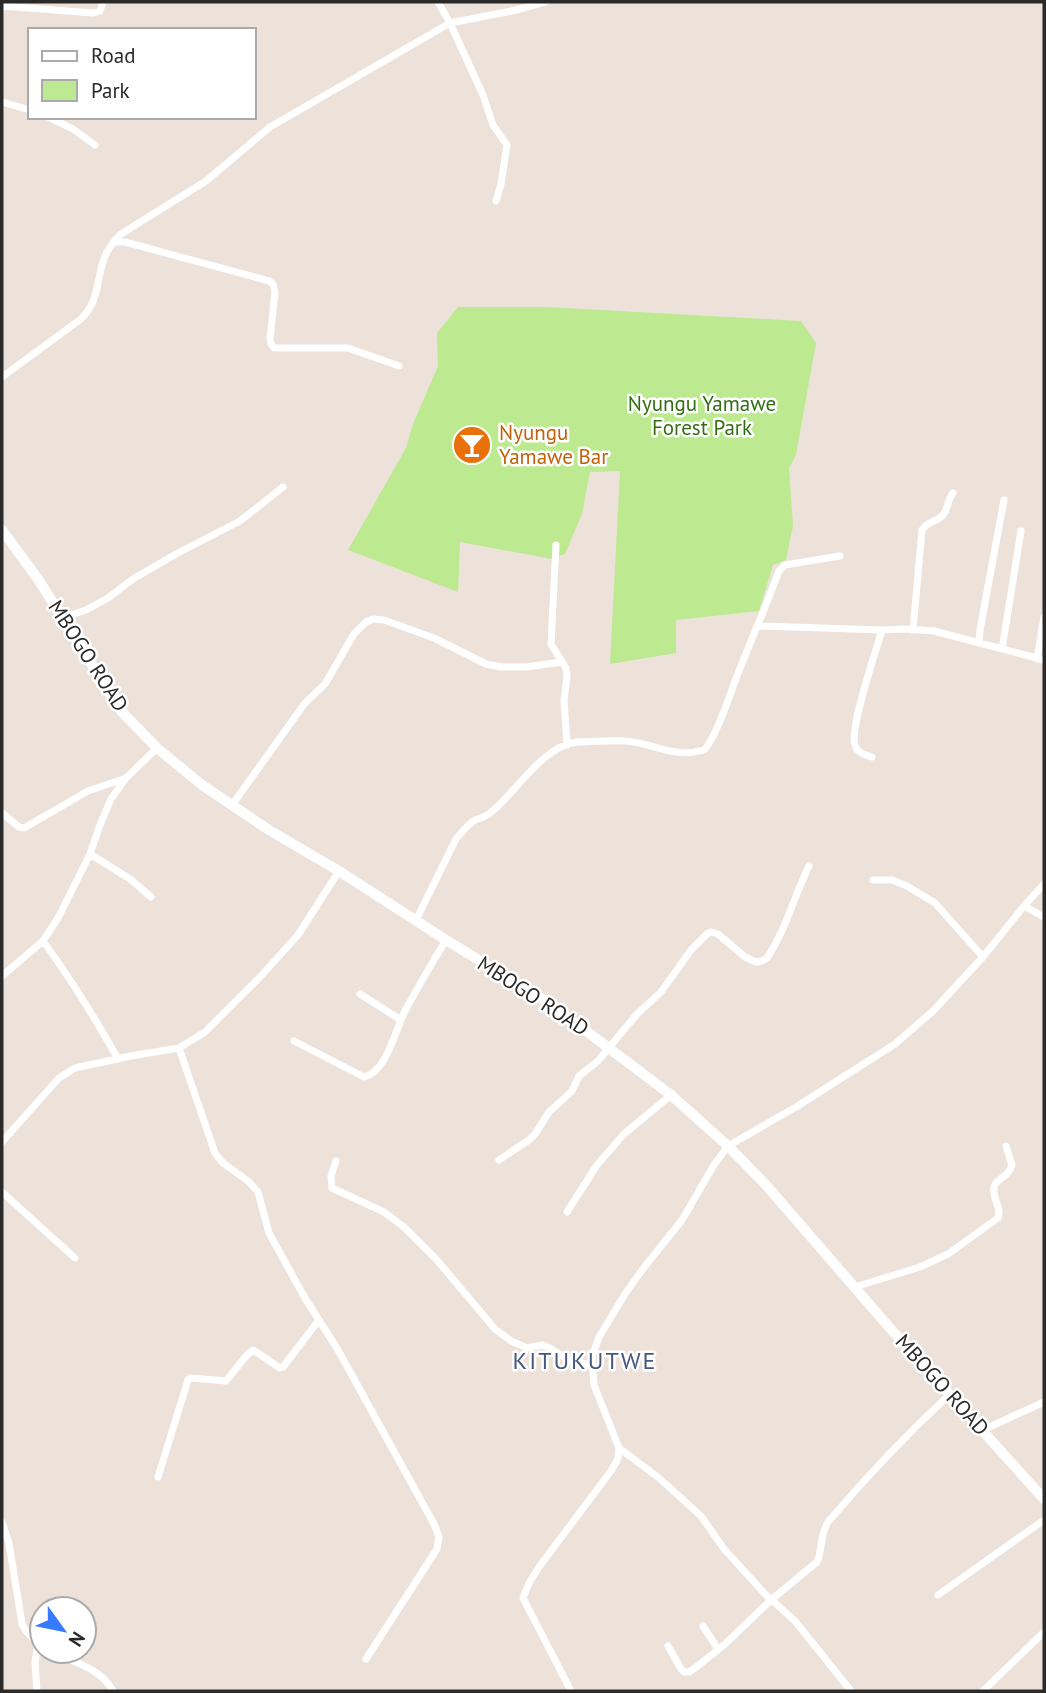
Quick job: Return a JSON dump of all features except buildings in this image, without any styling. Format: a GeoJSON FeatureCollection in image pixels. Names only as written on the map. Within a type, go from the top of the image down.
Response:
{"type":"FeatureCollection","features":[{"type":"Feature","properties":{"kind":"main road","name":"MBOGO ROAD"},"geometry":{"type":"LineString","coordinates":[[2,530],[38,579],[122,712],[157,748],[202,785],[269,830],[550,1003],[671,1095],[728,1146],[766,1185],[1044,1499]]}},
{"type":"Feature","properties":{"kind":"street"},"geometry":{"type":"LineString","coordinates":[[2,6],[93,13],[100,11],[103,2]]}},
{"type":"Feature","properties":{"kind":"street"},"geometry":{"type":"LineString","coordinates":[[438,2],[483,96],[493,125],[506,145],[496,201]]}},
{"type":"Feature","properties":{"kind":"street"},"geometry":{"type":"LineString","coordinates":[[2,377],[89,311],[97,290],[103,260],[121,234],[206,181],[270,127],[450,23],[545,2]]}},
{"type":"Feature","properties":{"kind":"street"},"geometry":{"type":"LineString","coordinates":[[2,102],[28,109]]}},
{"type":"Feature","properties":{"kind":"street"},"geometry":{"type":"LineString","coordinates":[[52,119],[73,129],[95,145]]}},
{"type":"Feature","properties":{"kind":"street"},"geometry":{"type":"LineString","coordinates":[[114,242],[125,242],[274,284],[270,339],[275,348],[348,348],[399,366]]}},
{"type":"Feature","properties":{"kind":"street"},"geometry":{"type":"LineString","coordinates":[[62,618],[86,610],[176,554],[240,521],[283,487]]}},
{"type":"Feature","properties":{"kind":"street"},"geometry":{"type":"LineString","coordinates":[[913,630],[922,530],[927,522],[942,516],[946,511],[947,500],[953,493]]}},
{"type":"Feature","properties":{"kind":"street"},"geometry":{"type":"LineString","coordinates":[[979,643],[979,630],[1004,500]]}},
{"type":"Feature","properties":{"kind":"street"},"geometry":{"type":"LineString","coordinates":[[1002,649],[1021,531]]}},
{"type":"Feature","properties":{"kind":"street"},"geometry":{"type":"LineString","coordinates":[[555,545],[551,644],[566,668],[564,700],[567,745]]}},
{"type":"Feature","properties":{"kind":"street"},"geometry":{"type":"LineString","coordinates":[[416,920],[463,830],[490,813],[551,754],[577,742],[627,741],[680,752],[705,749],[714,734],[759,626],[779,571],[785,565],[840,556]]}},
{"type":"Feature","properties":{"kind":"street"},"geometry":{"type":"LineString","coordinates":[[759,626],[934,631],[1041,659],[1044,617]]}},
{"type":"Feature","properties":{"kind":"street"},"geometry":{"type":"LineString","coordinates":[[232,805],[305,703],[325,684],[355,634],[366,622],[373,619],[384,620],[434,638],[486,664],[500,667],[562,662]]}},
{"type":"Feature","properties":{"kind":"street"},"geometry":{"type":"LineString","coordinates":[[872,757],[860,753],[854,743],[854,736],[882,630]]}},
{"type":"Feature","properties":{"kind":"street"},"geometry":{"type":"LineString","coordinates":[[2,976],[43,941],[58,918],[90,854],[111,799],[126,778],[157,748]]}},
{"type":"Feature","properties":{"kind":"street"},"geometry":{"type":"LineString","coordinates":[[2,813],[24,828],[88,791],[126,778]]}},
{"type":"Feature","properties":{"kind":"street"},"geometry":{"type":"LineString","coordinates":[[90,854],[130,879],[151,897]]}},
{"type":"Feature","properties":{"kind":"street"},"geometry":{"type":"LineString","coordinates":[[499,1160],[535,1134],[549,1112],[568,1097],[579,1076],[598,1061],[637,1014],[661,992],[691,950],[707,934],[718,934],[745,957],[756,962],[767,958],[809,866]]}},
{"type":"Feature","properties":{"kind":"street"},"geometry":{"type":"LineString","coordinates":[[2,1142],[62,1075],[75,1068],[179,1048],[215,1023],[298,935],[339,871]]}},
{"type":"Feature","properties":{"kind":"street"},"geometry":{"type":"LineString","coordinates":[[873,880],[892,880],[936,902],[983,957]]}},
{"type":"Feature","properties":{"kind":"street"},"geometry":{"type":"LineString","coordinates":[[571,1691],[523,1598],[528,1583],[618,1459],[619,1448],[594,1385],[592,1357],[599,1337],[642,1270],[682,1220],[728,1146],[796,1107],[895,1044],[933,1011],[983,957],[1044,884]]}},
{"type":"Feature","properties":{"kind":"street"},"geometry":{"type":"LineString","coordinates":[[1024,906],[1044,917]]}},
{"type":"Feature","properties":{"kind":"street"},"geometry":{"type":"LineString","coordinates":[[294,1041],[366,1077],[373,1073],[390,1048],[401,1020],[446,940]]}},
{"type":"Feature","properties":{"kind":"street"},"geometry":{"type":"LineString","coordinates":[[43,941],[86,1002],[118,1059]]}},
{"type":"Feature","properties":{"kind":"street"},"geometry":{"type":"LineString","coordinates":[[360,994],[401,1020]]}},
{"type":"Feature","properties":{"kind":"street"},"geometry":{"type":"LineString","coordinates":[[179,1048],[215,1153],[258,1192],[269,1233],[338,1350],[439,1537],[437,1549],[366,1659]]}},
{"type":"Feature","properties":{"kind":"street"},"geometry":{"type":"LineString","coordinates":[[567,1212],[580,1189],[624,1134],[671,1095]]}},
{"type":"Feature","properties":{"kind":"street"},"geometry":{"type":"LineString","coordinates":[[855,1287],[920,1267],[948,1254],[998,1218],[1000,1210],[993,1191],[994,1185],[1007,1175],[1012,1165],[1006,1146]]}},
{"type":"Feature","properties":{"kind":"street"},"geometry":{"type":"LineString","coordinates":[[335,1161],[331,1176],[332,1188],[384,1212],[405,1228],[436,1259],[495,1329],[520,1346],[527,1348],[542,1345],[569,1360],[593,1366]]}},
{"type":"Feature","properties":{"kind":"street"},"geometry":{"type":"LineString","coordinates":[[2,1192],[75,1258]]}},
{"type":"Feature","properties":{"kind":"street"},"geometry":{"type":"LineString","coordinates":[[158,1477],[188,1380],[226,1381],[253,1350],[280,1368],[283,1367],[319,1320]]}},
{"type":"Feature","properties":{"kind":"street"},"geometry":{"type":"LineString","coordinates":[[668,1646],[684,1672],[693,1670],[817,1562],[822,1532],[828,1522],[874,1469],[950,1394]]}},
{"type":"Feature","properties":{"kind":"street"},"geometry":{"type":"LineString","coordinates":[[982,1430],[1044,1402]]}},
{"type":"Feature","properties":{"kind":"street"},"geometry":{"type":"LineString","coordinates":[[619,1448],[659,1478],[701,1516],[724,1549],[795,1621],[851,1691]]}},
{"type":"Feature","properties":{"kind":"street"},"geometry":{"type":"LineString","coordinates":[[938,1595],[1044,1520]]}},
{"type":"Feature","properties":{"kind":"street"},"geometry":{"type":"LineString","coordinates":[[2,1522],[9,1543],[22,1624],[28,1631]]}},
{"type":"Feature","properties":{"kind":"street"},"geometry":{"type":"LineString","coordinates":[[703,1626],[718,1649]]}},
{"type":"Feature","properties":{"kind":"street"},"geometry":{"type":"LineString","coordinates":[[983,1691],[1044,1632]]}},
{"type":"Feature","properties":{"kind":"street"},"geometry":{"type":"LineString","coordinates":[[35,1665],[37,1691]]}},
{"type":"Feature","properties":{"kind":"street"},"geometry":{"type":"LineString","coordinates":[[80,1665],[100,1674],[113,1691]]}},
{"type":"Feature","properties":{"kind":"green space","name":"Nyungu Yamawe Forest Park"},"geometry":{"type":"Polygon","coordinates":[[[458,307],[547,307],[801,321],[816,343],[796,455],[789,468],[793,526],[786,560],[773,565],[759,611],[676,620],[676,653],[610,664],[620,471],[590,472],[582,514],[565,554],[552,559],[460,542],[458,592],[348,550],[406,448],[413,424],[438,366],[437,333],[458,307]]]}},
{"type":"Feature","properties":{"kind":"place","name":"Nyungu Yamawe Bar"},"geometry":{"type":"Point","coordinates":[472,445]}},
{"type":"Feature","properties":{"kind":"district","name":"KITUKUTWE"},"geometry":{"type":"Point","coordinates":[585,1361]}}]}
